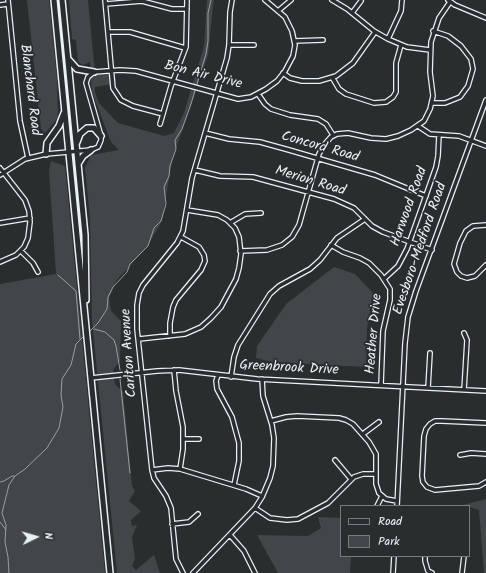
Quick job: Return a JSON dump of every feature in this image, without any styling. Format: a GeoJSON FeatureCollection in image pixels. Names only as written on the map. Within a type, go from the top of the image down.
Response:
{"type":"FeatureCollection","features":[{"type":"Feature","properties":{"kind":"highway"},"geometry":{"type":"LineString","coordinates":[[54,0],[110,573]]}},
{"type":"Feature","properties":{"kind":"highway"},"geometry":{"type":"LineString","coordinates":[[62,0],[86,248],[87,333]]}},
{"type":"Feature","properties":{"kind":"highway"},"geometry":{"type":"LineString","coordinates":[[68,59],[77,68],[94,72]]}},
{"type":"Feature","properties":{"kind":"highway"},"geometry":{"type":"LineString","coordinates":[[46,154],[47,143],[61,122],[64,109]]}},
{"type":"Feature","properties":{"kind":"highway"},"geometry":{"type":"LineString","coordinates":[[77,149],[80,134],[84,129],[94,128],[101,136]]}},
{"type":"Feature","properties":{"kind":"highway"},"geometry":{"type":"LineString","coordinates":[[78,165],[83,156],[91,150]]}},
{"type":"Feature","properties":{"kind":"street"},"geometry":{"type":"LineString","coordinates":[[160,124],[185,48],[187,36],[188,0]]}},
{"type":"Feature","properties":{"kind":"street","name":"Carlton Avenue"},"geometry":{"type":"LineString","coordinates":[[183,573],[176,559],[169,504],[154,478],[152,470],[136,309],[139,293],[143,286],[181,237],[188,210],[190,187],[227,58],[232,0]]}},
{"type":"Feature","properties":{"kind":"street","name":"Bon Air Drive"},"geometry":{"type":"LineString","coordinates":[[94,72],[112,70],[136,71],[238,99],[248,98],[258,94],[274,83],[283,73],[293,56],[294,41],[289,24],[278,11],[265,0]]}},
{"type":"Feature","properties":{"kind":"street"},"geometry":{"type":"LineString","coordinates":[[278,11],[291,0]]}},
{"type":"Feature","properties":{"kind":"street"},"geometry":{"type":"LineString","coordinates":[[332,0],[352,13],[375,32],[388,39],[415,49],[430,50]]}},
{"type":"Feature","properties":{"kind":"street"},"geometry":{"type":"LineString","coordinates":[[388,39],[401,11],[402,0]]}},
{"type":"Feature","properties":{"kind":"street"},"geometry":{"type":"LineString","coordinates":[[163,114],[133,106],[121,100],[114,88],[106,2],[142,1],[172,9],[187,9]]}},
{"type":"Feature","properties":{"kind":"street"},"geometry":{"type":"LineString","coordinates":[[352,13],[361,1]]}},
{"type":"Feature","properties":{"kind":"street"},"geometry":{"type":"LineString","coordinates":[[240,251],[268,250],[289,241],[298,229],[318,159],[324,144],[333,135],[348,133],[371,138],[386,139],[401,135],[418,126],[427,115],[432,103],[430,50],[434,31],[440,15],[449,1],[486,18]]}},
{"type":"Feature","properties":{"kind":"street"},"geometry":{"type":"LineString","coordinates":[[0,5],[8,2]]}},
{"type":"Feature","properties":{"kind":"street","name":"Blanchard Road"},"geometry":{"type":"LineString","coordinates":[[8,2],[20,121],[28,158]]}},
{"type":"Feature","properties":{"kind":"street"},"geometry":{"type":"LineString","coordinates":[[432,103],[445,103],[460,97],[468,86],[473,69],[471,59],[461,46],[448,36],[434,31]]}},
{"type":"Feature","properties":{"kind":"street"},"geometry":{"type":"LineString","coordinates":[[108,32],[130,32],[185,48]]}},
{"type":"Feature","properties":{"kind":"street"},"geometry":{"type":"LineString","coordinates":[[283,73],[290,78],[302,81],[315,81],[342,73],[353,63],[375,32]]}},
{"type":"Feature","properties":{"kind":"street"},"geometry":{"type":"LineString","coordinates":[[294,41],[323,40]]}},
{"type":"Feature","properties":{"kind":"street"},"geometry":{"type":"LineString","coordinates":[[229,45],[254,45]]}},
{"type":"Feature","properties":{"kind":"street"},"geometry":{"type":"LineString","coordinates":[[332,77],[339,89],[346,94],[374,103],[386,102],[393,97],[397,89],[396,63],[402,45]]}},
{"type":"Feature","properties":{"kind":"street"},"geometry":{"type":"LineString","coordinates":[[2,174],[18,162],[28,158],[46,154],[69,152],[77,149],[91,150],[98,147],[101,136],[86,82],[88,77],[94,72]]}},
{"type":"Feature","properties":{"kind":"street"},"geometry":{"type":"LineString","coordinates":[[258,94],[265,104],[274,110],[290,115],[318,119],[326,124],[333,135]]}},
{"type":"Feature","properties":{"kind":"street","name":"Evesboro-Medford Road"},"geometry":{"type":"LineString","coordinates":[[397,505],[406,330],[408,317],[416,291],[486,100]]}},
{"type":"Feature","properties":{"kind":"street"},"geometry":{"type":"LineString","coordinates":[[418,126],[428,133],[456,136],[472,140],[486,146]]}},
{"type":"Feature","properties":{"kind":"street","name":"Concord Road"},"geometry":{"type":"LineString","coordinates":[[205,133],[229,139],[260,142],[375,175],[426,196]]}},
{"type":"Feature","properties":{"kind":"street","name":"Harwood Road"},"geometry":{"type":"LineString","coordinates":[[384,279],[400,263],[409,242],[437,163],[439,135]]}},
{"type":"Feature","properties":{"kind":"street"},"geometry":{"type":"LineString","coordinates":[[0,168],[2,174],[25,200],[30,218],[28,238],[21,251],[13,257],[0,262]]}},
{"type":"Feature","properties":{"kind":"street","name":"Merion Road"},"geometry":{"type":"LineString","coordinates":[[195,170],[220,176],[253,177],[331,198],[357,210],[372,226],[383,232],[432,250]]}},
{"type":"Feature","properties":{"kind":"street"},"geometry":{"type":"LineString","coordinates":[[139,339],[185,334],[195,331],[206,323],[221,307],[236,279],[240,265],[240,251],[239,237],[235,228],[218,215],[188,210]]}},
{"type":"Feature","properties":{"kind":"street"},"geometry":{"type":"LineString","coordinates":[[230,223],[245,214],[261,213]]}},
{"type":"Feature","properties":{"kind":"street"},"geometry":{"type":"LineString","coordinates":[[0,223],[30,218]]}},
{"type":"Feature","properties":{"kind":"street"},"geometry":{"type":"LineString","coordinates":[[231,376],[233,360],[238,345],[270,294],[279,286],[317,264],[340,235],[365,219]]}},
{"type":"Feature","properties":{"kind":"street"},"geometry":{"type":"LineString","coordinates":[[486,225],[473,226],[466,231],[460,243],[454,264],[457,272],[461,276],[467,278],[477,274],[486,265]]}},
{"type":"Feature","properties":{"kind":"street"},"geometry":{"type":"LineString","coordinates":[[170,336],[170,323],[173,307],[181,294],[201,270],[205,261],[204,255],[199,247],[181,237]]}},
{"type":"Feature","properties":{"kind":"street","name":"Heather Drive"},"geometry":{"type":"LineString","coordinates":[[331,245],[343,252],[366,261],[384,279],[390,289],[391,294],[383,331],[381,385]]}},
{"type":"Feature","properties":{"kind":"street"},"geometry":{"type":"LineString","coordinates":[[21,251],[34,265],[38,272]]}},
{"type":"Feature","properties":{"kind":"street"},"geometry":{"type":"LineString","coordinates":[[464,333],[467,340],[464,390]]}},
{"type":"Feature","properties":{"kind":"street"},"geometry":{"type":"LineString","coordinates":[[428,388],[430,353]]}},
{"type":"Feature","properties":{"kind":"street"},"geometry":{"type":"LineString","coordinates":[[174,370],[184,439],[180,469]]}},
{"type":"Feature","properties":{"kind":"street","name":"Greenbrook Drive"},"geometry":{"type":"LineString","coordinates":[[91,378],[174,370],[262,379],[486,391]]}},
{"type":"Feature","properties":{"kind":"street"},"geometry":{"type":"LineString","coordinates":[[218,375],[216,386],[233,421],[239,443],[239,461],[234,485]]}},
{"type":"Feature","properties":{"kind":"street"},"geometry":{"type":"LineString","coordinates":[[193,573],[255,508],[262,496],[273,466],[274,446],[271,421],[263,396],[262,379]]}},
{"type":"Feature","properties":{"kind":"street"},"geometry":{"type":"LineString","coordinates":[[271,421],[290,417],[339,418],[353,424],[363,434],[376,454],[377,490],[382,496],[389,500],[397,501]]}},
{"type":"Feature","properties":{"kind":"street"},"geometry":{"type":"LineString","coordinates":[[486,423],[442,420],[430,424],[426,429],[424,436],[422,476],[426,487],[435,490],[478,486],[486,482]]}},
{"type":"Feature","properties":{"kind":"street"},"geometry":{"type":"LineString","coordinates":[[363,434],[379,422]]}},
{"type":"Feature","properties":{"kind":"street"},"geometry":{"type":"LineString","coordinates":[[184,439],[199,439]]}},
{"type":"Feature","properties":{"kind":"street"},"geometry":{"type":"LineString","coordinates":[[460,455],[471,453],[486,454]]}},
{"type":"Feature","properties":{"kind":"street"},"geometry":{"type":"LineString","coordinates":[[335,460],[351,479]]}},
{"type":"Feature","properties":{"kind":"street"},"geometry":{"type":"LineString","coordinates":[[152,470],[172,468],[180,469],[234,485],[262,496]]}},
{"type":"Feature","properties":{"kind":"street"},"geometry":{"type":"LineString","coordinates":[[255,508],[270,518],[298,520],[326,505],[351,479],[360,475],[376,474]]}},
{"type":"Feature","properties":{"kind":"street"},"geometry":{"type":"LineString","coordinates":[[378,505],[382,496]]}},
{"type":"Feature","properties":{"kind":"street"},"geometry":{"type":"LineString","coordinates":[[172,524],[189,522],[198,514]]}},
{"type":"Feature","properties":{"kind":"street"},"geometry":{"type":"LineString","coordinates":[[230,535],[244,552],[255,572],[248,573]]}},
{"type":"Feature","properties":{"kind":"street"},"geometry":{"type":"LineString","coordinates":[[393,573],[394,557]]}},
{"type":"Feature","properties":{"kind":"street"},"geometry":{"type":"LineString","coordinates":[[426,557],[428,571],[432,573]]}},
{"type":"Feature","properties":{"kind":"street"},"geometry":{"type":"LineString","coordinates":[[462,573],[464,557]]}},
{"type":"Feature","properties":{"kind":"green space"},"geometry":{"type":"Polygon","coordinates":[[[27,0],[49,0],[57,79],[58,118],[45,133],[41,129],[27,0]]]}},
{"type":"Feature","properties":{"kind":"green space"},"geometry":{"type":"Polygon","coordinates":[[[69,0],[88,0],[95,72],[111,71],[113,84],[95,87],[95,92],[99,103],[118,123],[164,136],[174,133],[184,113],[204,46],[207,0],[214,0],[208,55],[172,160],[162,221],[147,247],[116,281],[109,298],[111,311],[121,321],[120,361],[113,370],[115,384],[123,392],[132,486],[135,491],[129,501],[141,511],[131,520],[132,526],[137,525],[132,537],[135,559],[132,566],[136,570],[154,555],[160,573],[117,573],[92,321],[90,219],[85,168],[91,155],[119,150],[111,142],[92,92],[90,62],[83,65],[78,62],[76,40],[72,39],[69,0]]]}},
{"type":"Feature","properties":{"kind":"green space"},"geometry":{"type":"Polygon","coordinates":[[[51,161],[65,166],[105,573],[0,573],[0,284],[56,274],[49,170],[51,161]]]}},
{"type":"Feature","properties":{"kind":"green space"},"geometry":{"type":"Polygon","coordinates":[[[334,267],[355,274],[373,293],[367,328],[366,367],[272,362],[256,358],[257,346],[286,304],[334,267]]]}},
{"type":"Feature","properties":{"kind":"green space"},"geometry":{"type":"Polygon","coordinates":[[[486,499],[486,573],[484,573],[479,510],[470,507],[470,505],[463,505],[486,499]]]}},
{"type":"Feature","properties":{"kind":"green space"},"geometry":{"type":"Polygon","coordinates":[[[318,517],[340,518],[340,557],[351,557],[350,573],[278,573],[257,535],[308,536],[321,528],[318,517]]]}},
{"type":"Feature","properties":{"kind":"waterway"},"geometry":{"type":"LineString","coordinates":[[88,333],[98,323],[107,309],[108,297],[113,287],[127,272],[130,264],[148,246],[154,228],[161,221],[166,204],[164,187],[169,176],[170,166],[176,149],[175,140],[182,129],[206,54],[208,41],[208,13],[211,0]]}},
{"type":"Feature","properties":{"kind":"waterway"},"geometry":{"type":"LineString","coordinates":[[58,275],[76,291],[80,339]]}},
{"type":"Feature","properties":{"kind":"waterway"},"geometry":{"type":"LineString","coordinates":[[94,329],[105,332],[114,340],[120,370]]}},
{"type":"Feature","properties":{"kind":"waterway"},"geometry":{"type":"LineString","coordinates":[[9,573],[5,542],[6,525],[2,513],[9,485],[15,476],[25,469],[47,448],[59,428],[63,407],[61,395],[62,379],[71,365],[76,344],[85,335]]}},
{"type":"Feature","properties":{"kind":"waterway"},"geometry":{"type":"LineString","coordinates":[[120,379],[130,473]]}},
{"type":"Feature","properties":{"kind":"waterway"},"geometry":{"type":"LineString","coordinates":[[0,482],[14,476]]}},
{"type":"Feature","properties":{"kind":"waterway"},"geometry":{"type":"LineString","coordinates":[[0,522],[6,530]]}}]}
